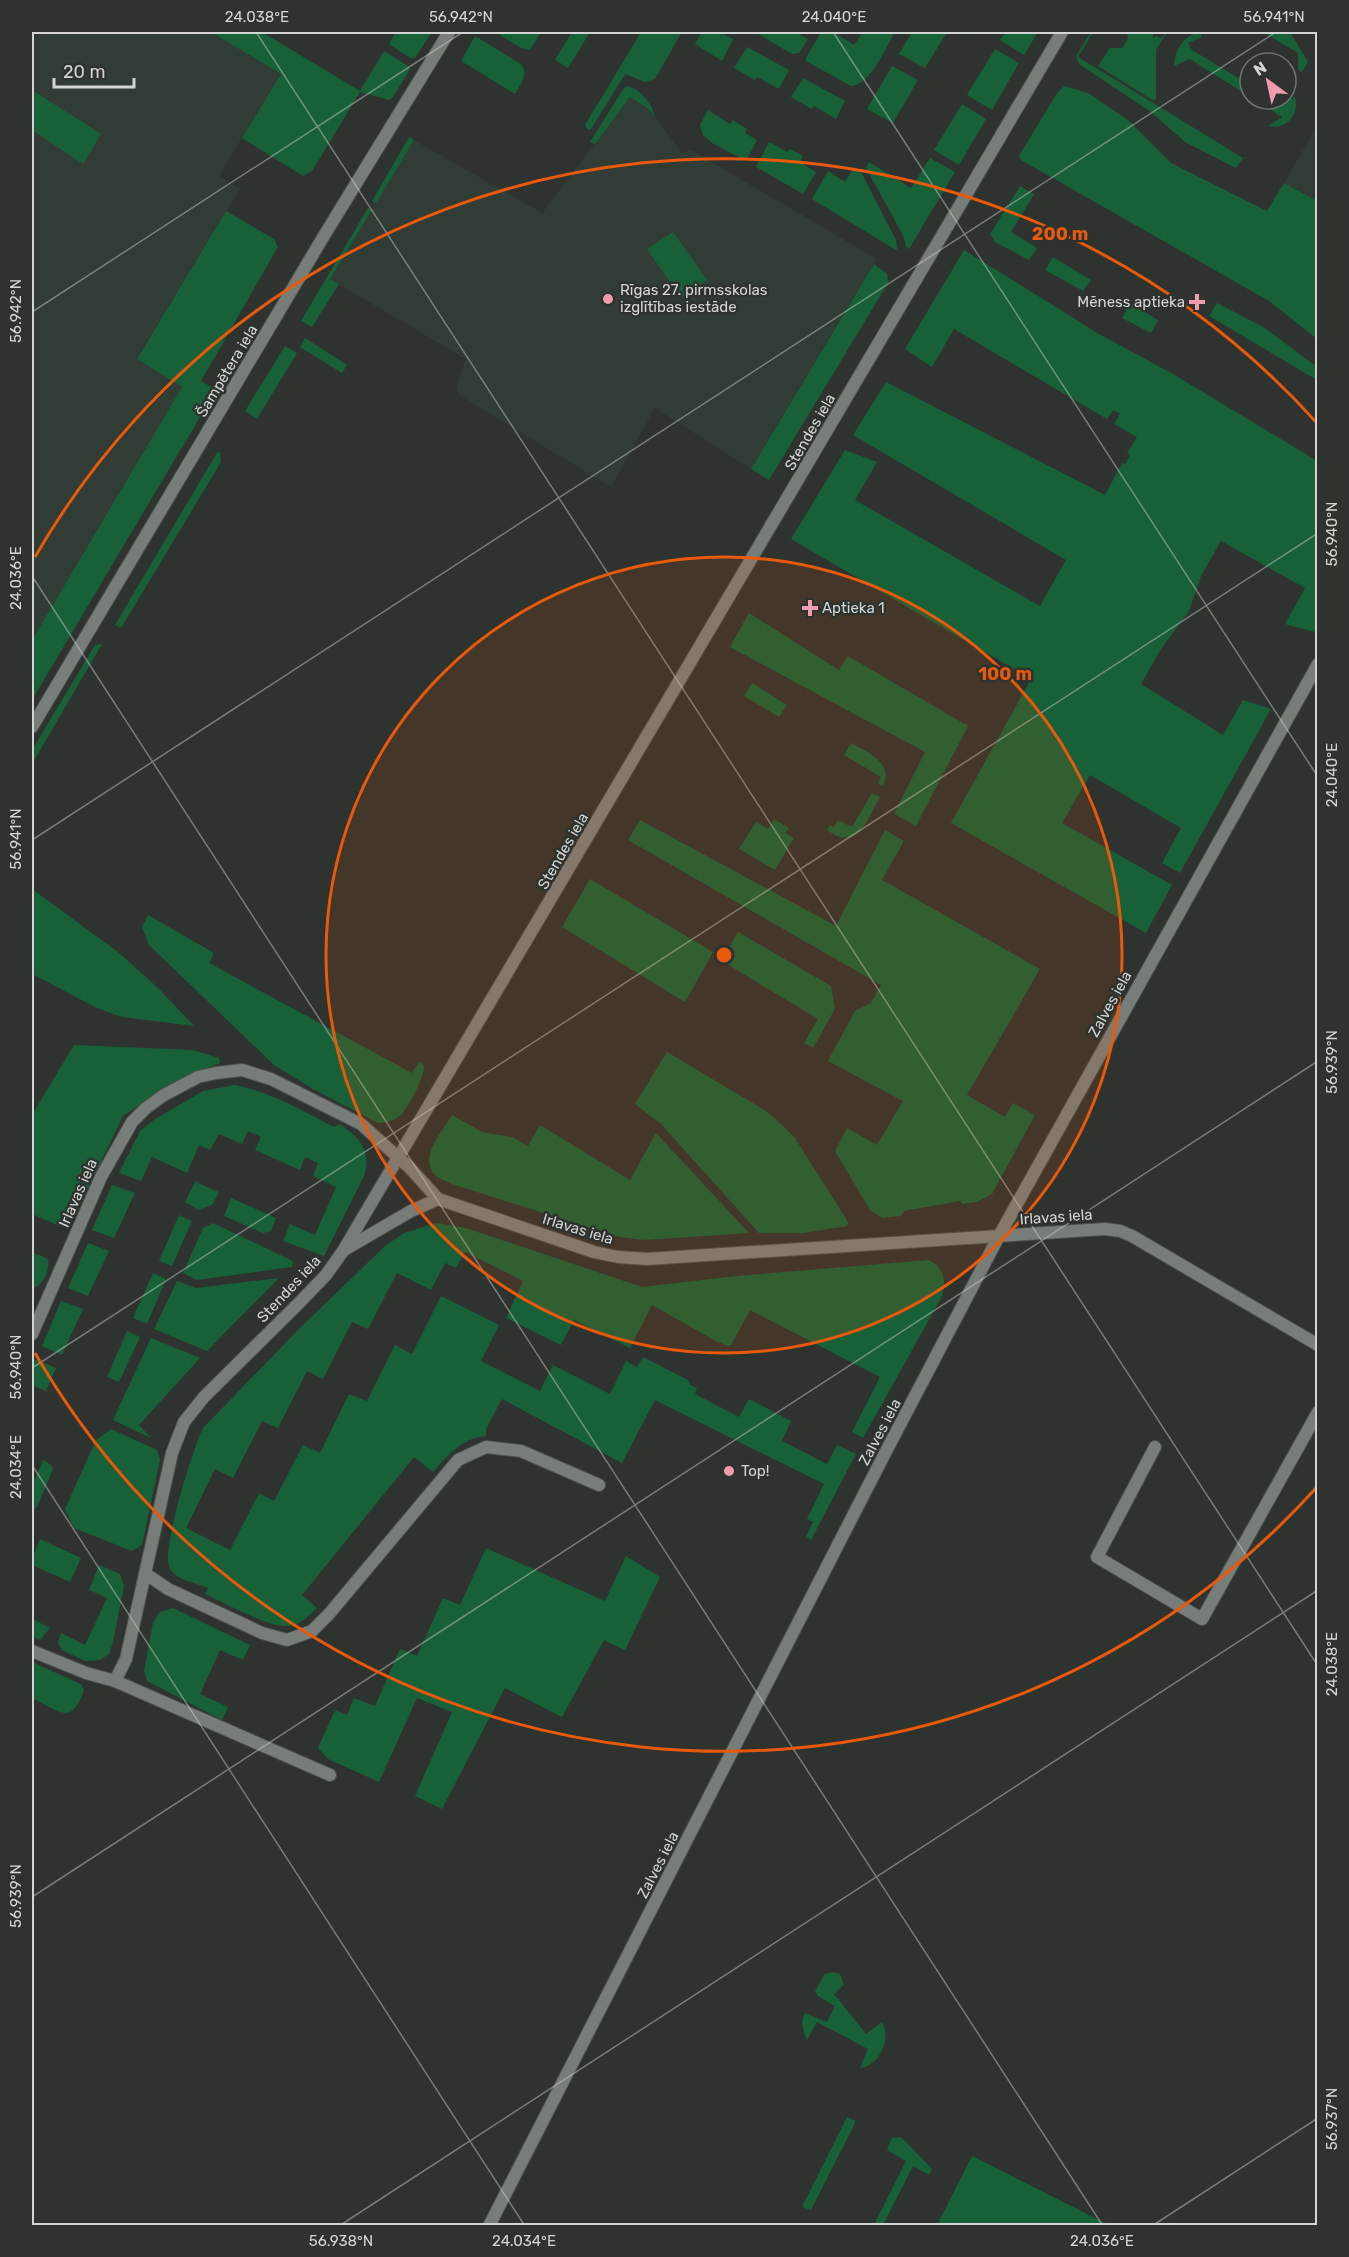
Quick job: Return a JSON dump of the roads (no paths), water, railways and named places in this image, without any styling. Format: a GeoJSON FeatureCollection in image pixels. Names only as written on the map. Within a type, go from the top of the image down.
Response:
{"type":"FeatureCollection","features":[{"type":"Feature","properties":{"kind":"street","name":"Šampētera iela"},"geometry":{"type":"LineString","coordinates":[[32,727],[322,239],[449,32]]}},
{"type":"Feature","properties":{"kind":"street","name":"Stendes iela"},"geometry":{"type":"LineString","coordinates":[[115,1681],[126,1659],[172,1453],[184,1422],[204,1397],[326,1275],[343,1251],[1062,32]]}},
{"type":"Feature","properties":{"kind":"street","name":"Zalves iela"},"geometry":{"type":"LineString","coordinates":[[489,2226],[878,1466],[999,1236],[1317,664]]}},
{"type":"Feature","properties":{"kind":"street","name":"Irlavas iela"},"geometry":{"type":"LineString","coordinates":[[32,1334],[101,1177],[132,1122],[164,1095],[198,1077],[242,1070],[271,1079],[361,1124],[398,1157],[438,1198],[594,1252],[635,1259],[1105,1229],[1120,1231],[1132,1236],[1317,1344]]}},
{"type":"Feature","properties":{"kind":"street"},"geometry":{"type":"LineString","coordinates":[[343,1251],[411,1211],[438,1198]]}},
{"type":"Feature","properties":{"kind":"street"},"geometry":{"type":"LineString","coordinates":[[1155,1447],[1097,1557],[1202,1619],[1317,1412]]}},
{"type":"Feature","properties":{"kind":"street"},"geometry":{"type":"LineString","coordinates":[[146,1574],[168,1589],[262,1633],[287,1640],[312,1631],[329,1614],[458,1460],[486,1447],[521,1452],[599,1485]]}},
{"type":"Feature","properties":{"kind":"street"},"geometry":{"type":"LineString","coordinates":[[32,1651],[86,1673],[115,1681],[330,1775]]}},
{"type":"Feature","properties":{"kind":"place","name":"Rīgas 27. pirmsskolas izglītības iestāde"},"geometry":{"type":"Point","coordinates":[608,299]}},
{"type":"Feature","properties":{"kind":"place","name":"Mēness aptieka"},"geometry":{"type":"Point","coordinates":[1197,302]}},
{"type":"Feature","properties":{"kind":"place","name":"Aptieka 1"},"geometry":{"type":"Point","coordinates":[810,608]}},
{"type":"Feature","properties":{"kind":"place","name":"Top!"},"geometry":{"type":"Point","coordinates":[729,1471]}}]}
